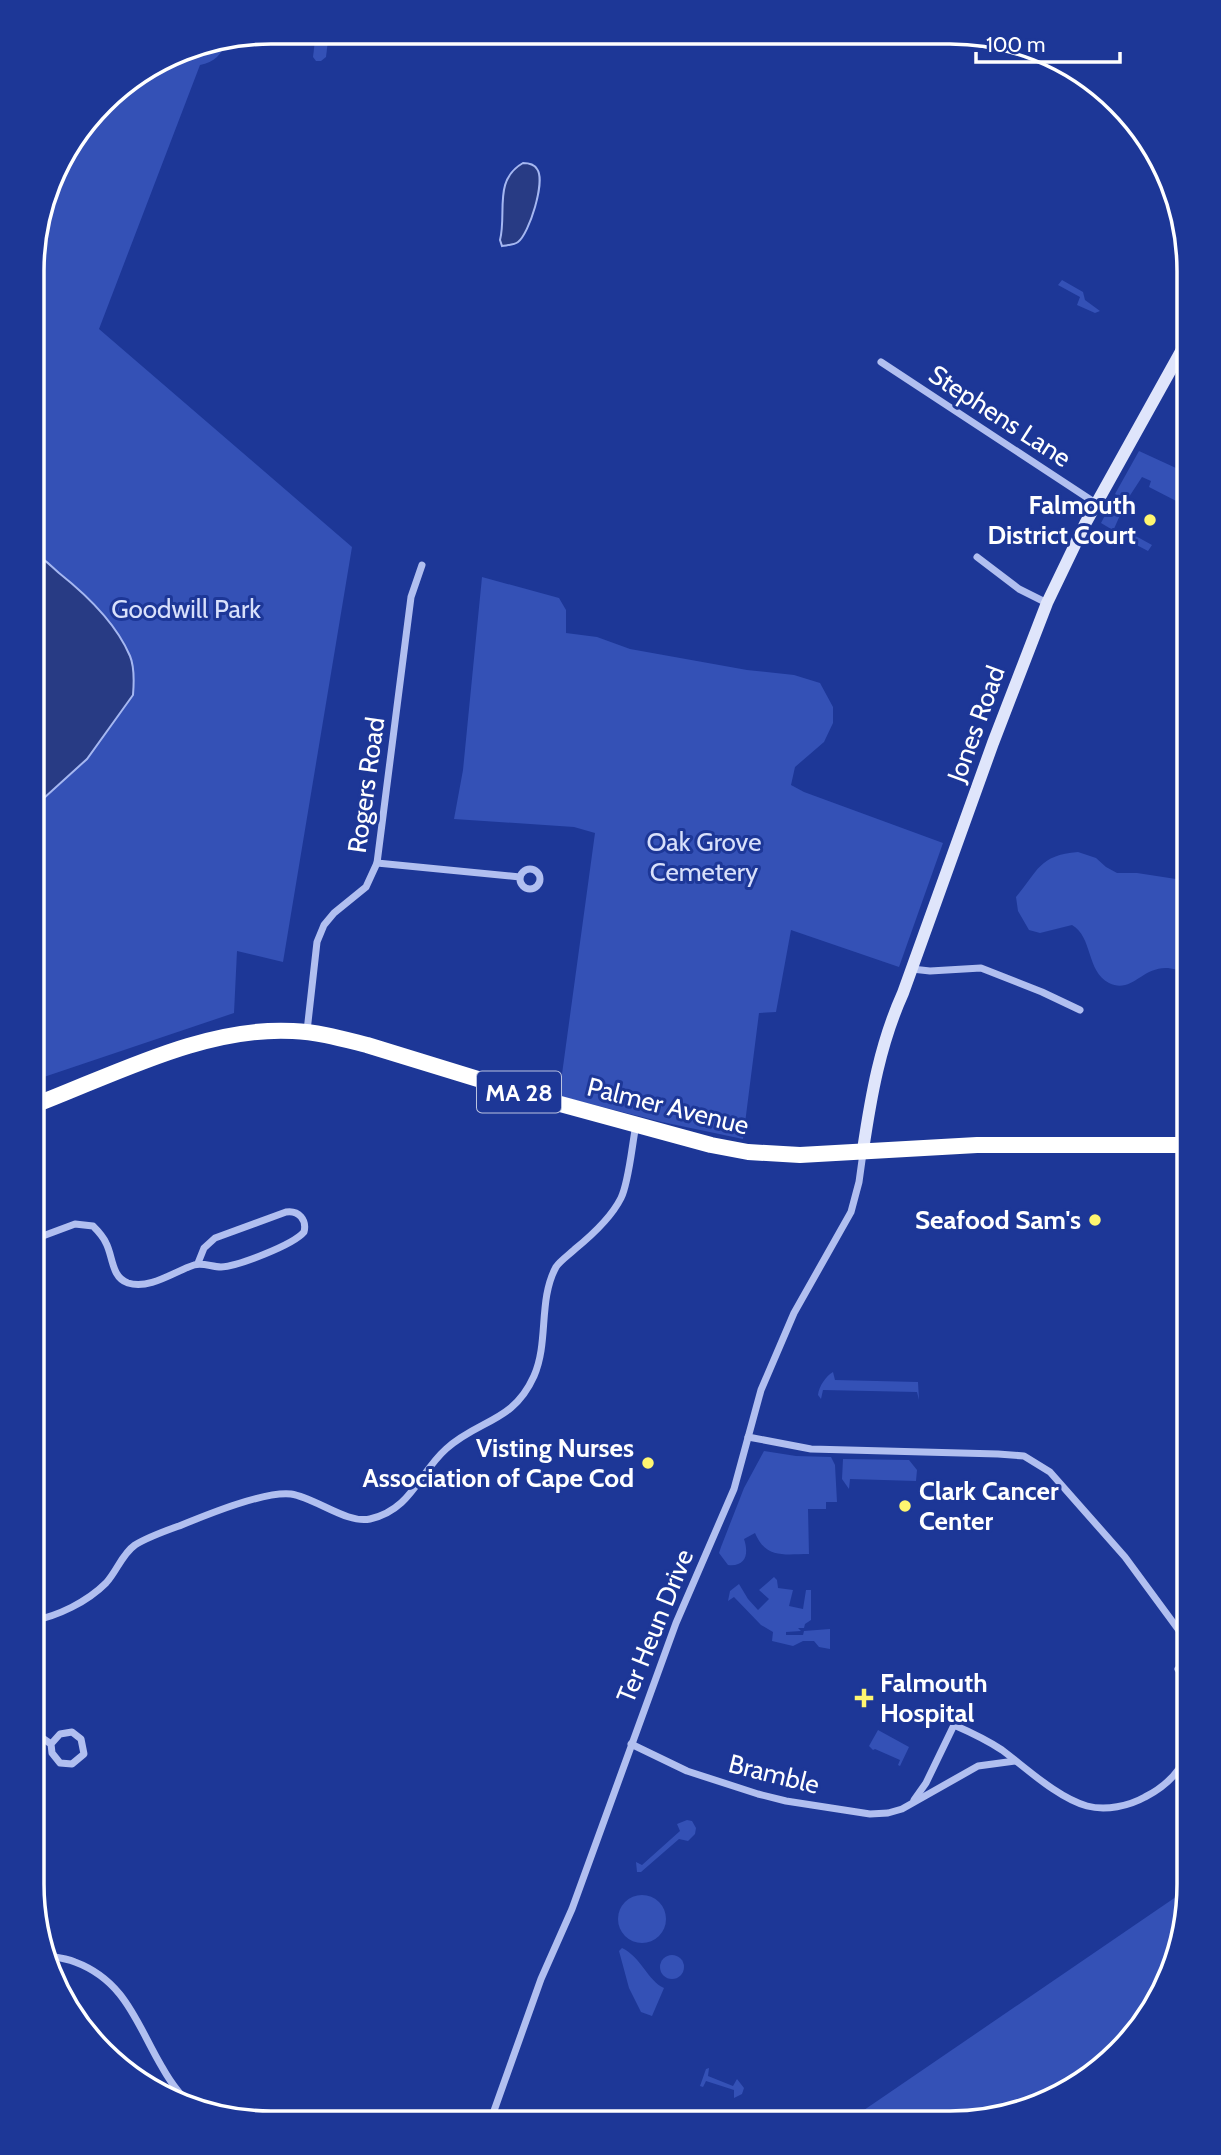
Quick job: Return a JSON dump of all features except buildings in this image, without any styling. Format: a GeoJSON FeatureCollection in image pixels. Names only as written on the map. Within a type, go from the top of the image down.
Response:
{"type":"FeatureCollection","features":[{"type":"Feature","properties":{"kind":"highway","name":"Palmer Avenue"},"geometry":{"type":"LineString","coordinates":[[44,1101],[199,1043],[256,1032],[307,1032],[367,1045],[553,1102],[748,1153],[800,1155],[977,1145],[1177,1145]]}},
{"type":"Feature","properties":{"kind":"main road","name":"Jones Road"},"geometry":{"type":"LineString","coordinates":[[863,1150],[882,1047],[997,731],[1047,603],[1097,504],[1177,359]]}},
{"type":"Feature","properties":{"kind":"street","name":"Stephens Lane"},"geometry":{"type":"LineString","coordinates":[[881,362],[1097,504]]}},
{"type":"Feature","properties":{"kind":"street"},"geometry":{"type":"LineString","coordinates":[[977,556],[1019,589],[1047,603]]}},
{"type":"Feature","properties":{"kind":"street","name":"Rogers Road"},"geometry":{"type":"LineString","coordinates":[[307,1032],[317,942],[324,925],[334,913],[366,887],[377,863],[411,597],[422,565]]}},
{"type":"Feature","properties":{"kind":"street"},"geometry":{"type":"LineString","coordinates":[[377,863],[520,877]]}},
{"type":"Feature","properties":{"kind":"street"},"geometry":{"type":"LineString","coordinates":[[912,969],[930,971],[981,968],[1080,1010]]}},
{"type":"Feature","properties":{"kind":"street"},"geometry":{"type":"LineString","coordinates":[[44,1619],[86,1599],[107,1582],[135,1545],[179,1525],[262,1497],[290,1494],[310,1499],[355,1520],[369,1520],[398,1507],[446,1449],[514,1407],[528,1388],[544,1339],[548,1293],[557,1266],[609,1214],[622,1196],[636,1125]]}},
{"type":"Feature","properties":{"kind":"street","name":"Ter Heun Drive"},"geometry":{"type":"LineString","coordinates":[[494,2111],[541,1979],[572,1909],[680,1613],[734,1489],[761,1390],[783,1336],[851,1212],[859,1182],[863,1150]]}},
{"type":"Feature","properties":{"kind":"street"},"geometry":{"type":"LineString","coordinates":[[44,1236],[75,1224],[93,1226],[107,1245],[113,1268],[121,1279],[130,1284],[153,1282],[198,1263],[221,1267],[252,1257],[295,1240],[304,1231],[304,1222],[300,1214],[286,1212],[215,1238],[204,1248],[198,1263]]}},
{"type":"Feature","properties":{"kind":"street"},"geometry":{"type":"LineString","coordinates":[[748,1437],[811,1449],[1024,1456],[1049,1472],[1125,1557],[1177,1628]]}},
{"type":"Feature","properties":{"kind":"street"},"geometry":{"type":"LineString","coordinates":[[911,1804],[926,1783],[954,1725],[993,1745],[1063,1794],[1087,1806],[1101,1808],[1134,1803],[1158,1790],[1177,1770]]}},
{"type":"Feature","properties":{"kind":"street"},"geometry":{"type":"LineString","coordinates":[[44,1739],[51,1744],[54,1758],[63,1764],[76,1762],[84,1754],[83,1742],[72,1732],[60,1734],[51,1744]]}},
{"type":"Feature","properties":{"kind":"street","name":"Bramble"},"geometry":{"type":"LineString","coordinates":[[631,1744],[700,1776],[786,1801],[870,1814],[893,1812],[911,1804],[939,1790],[968,1770],[1003,1761],[1015,1761]]}},
{"type":"Feature","properties":{"kind":"street"},"geometry":{"type":"LineString","coordinates":[[56,1958],[74,1961],[97,1973],[115,1987],[126,2001],[166,2075],[178,2091]]}},
{"type":"Feature","properties":{"kind":"green space"},"geometry":{"type":"Polygon","coordinates":[[[315,44],[328,44],[326,57],[316,61],[313,57],[315,44]]]}},
{"type":"Feature","properties":{"kind":"green space","name":"Goodwill Park"},"geometry":{"type":"Polygon","coordinates":[[[222,49],[217,57],[200,65],[99,329],[352,547],[283,962],[237,951],[234,1013],[44,1077],[44,270],[51,212],[74,157],[100,121],[121,100],[157,74],[184,61],[222,49]]]}},
{"type":"Feature","properties":{"kind":"green space"},"geometry":{"type":"Polygon","coordinates":[[[1062,280],[1083,292],[1085,300],[1100,311],[1095,313],[1077,305],[1080,297],[1058,285],[1062,280]]]}},
{"type":"Feature","properties":{"kind":"green space"},"geometry":{"type":"Polygon","coordinates":[[[1139,451],[1177,468],[1177,501],[1149,487],[1151,481],[1142,477],[1127,500],[1115,494],[1139,451]]]}},
{"type":"Feature","properties":{"kind":"green space"},"geometry":{"type":"Polygon","coordinates":[[[1114,498],[1125,504],[1113,531],[1129,539],[1132,534],[1152,545],[1148,551],[1110,531],[1111,529],[1101,523],[1114,498]]]}},
{"type":"Feature","properties":{"kind":"green space","name":"Oak Grove Cemetery"},"geometry":{"type":"Polygon","coordinates":[[[482,577],[559,598],[566,610],[566,633],[597,637],[630,649],[747,670],[794,675],[820,683],[833,707],[833,723],[824,742],[795,767],[791,785],[943,843],[899,967],[791,930],[776,1012],[759,1013],[743,1139],[559,1096],[595,833],[574,827],[454,819],[463,770],[482,577]]]}},
{"type":"Feature","properties":{"kind":"green space"},"geometry":{"type":"Polygon","coordinates":[[[1078,852],[1096,858],[1117,873],[1177,879],[1177,970],[1162,968],[1119,986],[1109,983],[1096,971],[1083,937],[1072,925],[1040,933],[1029,930],[1018,911],[1016,897],[1041,866],[1065,854],[1078,852]]]}},
{"type":"Feature","properties":{"kind":"green space"},"geometry":{"type":"Polygon","coordinates":[[[833,1372],[835,1380],[918,1382],[919,1400],[917,1392],[823,1390],[821,1399],[818,1395],[820,1388],[833,1372]]]}},
{"type":"Feature","properties":{"kind":"green space"},"geometry":{"type":"Polygon","coordinates":[[[764,1451],[796,1456],[831,1457],[835,1465],[837,1502],[826,1502],[826,1509],[808,1509],[809,1554],[770,1551],[755,1533],[744,1539],[746,1554],[742,1562],[728,1565],[719,1553],[744,1488],[764,1451]]]}},
{"type":"Feature","properties":{"kind":"green space"},"geometry":{"type":"Polygon","coordinates":[[[843,1459],[909,1460],[917,1470],[916,1481],[850,1479],[849,1489],[842,1479],[843,1459]]]}},
{"type":"Feature","properties":{"kind":"green space"},"geometry":{"type":"Polygon","coordinates":[[[774,1577],[778,1588],[793,1590],[789,1606],[803,1609],[806,1590],[811,1590],[811,1620],[804,1628],[798,1628],[801,1631],[786,1632],[786,1635],[803,1635],[804,1631],[830,1629],[830,1649],[819,1647],[814,1641],[803,1641],[793,1646],[772,1641],[773,1632],[761,1625],[734,1597],[728,1601],[730,1591],[739,1584],[758,1610],[769,1599],[759,1590],[774,1577]]]}},
{"type":"Feature","properties":{"kind":"green space"},"geometry":{"type":"Polygon","coordinates":[[[878,1730],[909,1747],[900,1766],[900,1760],[869,1746],[878,1730]]]}},
{"type":"Feature","properties":{"kind":"green space"},"geometry":{"type":"Polygon","coordinates":[[[692,1821],[696,1828],[695,1834],[688,1841],[679,1839],[641,1872],[637,1872],[636,1862],[642,1865],[680,1831],[677,1824],[692,1821]]]}},
{"type":"Feature","properties":{"kind":"green space"},"geometry":{"type":"Polygon","coordinates":[[[642,1895],[659,1902],[666,1919],[659,1936],[642,1943],[625,1936],[618,1919],[625,1902],[642,1895]]]}},
{"type":"Feature","properties":{"kind":"green space"},"geometry":{"type":"Polygon","coordinates":[[[1177,1896],[1170,1943],[1147,1998],[1111,2045],[1076,2073],[1051,2088],[995,2107],[965,2111],[863,2111],[1177,1896]]]}},
{"type":"Feature","properties":{"kind":"green space"},"geometry":{"type":"Polygon","coordinates":[[[622,1948],[664,1988],[652,2016],[641,2012],[629,1988],[619,1951],[622,1948]]]}},
{"type":"Feature","properties":{"kind":"green space"},"geometry":{"type":"Polygon","coordinates":[[[672,1955],[683,1962],[684,1967],[677,1978],[672,1979],[661,1972],[660,1967],[667,1956],[672,1955]]]}},
{"type":"Feature","properties":{"kind":"green space"},"geometry":{"type":"Polygon","coordinates":[[[709,2068],[708,2076],[733,2086],[737,2079],[744,2088],[742,2094],[734,2098],[734,2090],[706,2081],[703,2087],[700,2086],[706,2069],[709,2068]]]}},
{"type":"Feature","properties":{"kind":"shaded area"},"geometry":{"type":"Polygon","coordinates":[[[523,163],[534,166],[539,175],[535,207],[522,237],[516,243],[502,246],[500,240],[504,188],[514,170],[523,163]]]}},
{"type":"Feature","properties":{"kind":"shaded area"},"geometry":{"type":"Polygon","coordinates":[[[44,560],[109,621],[124,644],[133,665],[133,695],[87,759],[44,798],[44,560]]]}},
{"type":"Feature","properties":{"kind":"place","name":"Falmouth District Court"},"geometry":{"type":"Point","coordinates":[1150,520]}},
{"type":"Feature","properties":{"kind":"place","name":"Seafood Sam's"},"geometry":{"type":"Point","coordinates":[1095,1220]}},
{"type":"Feature","properties":{"kind":"place","name":"Visting Nurses Association of Cape Cod"},"geometry":{"type":"Point","coordinates":[648,1463]}},
{"type":"Feature","properties":{"kind":"place","name":"Clark Cancer Center"},"geometry":{"type":"Point","coordinates":[905,1506]}},
{"type":"Feature","properties":{"kind":"place","name":"Falmouth Hospital"},"geometry":{"type":"Point","coordinates":[864,1698]}}]}
